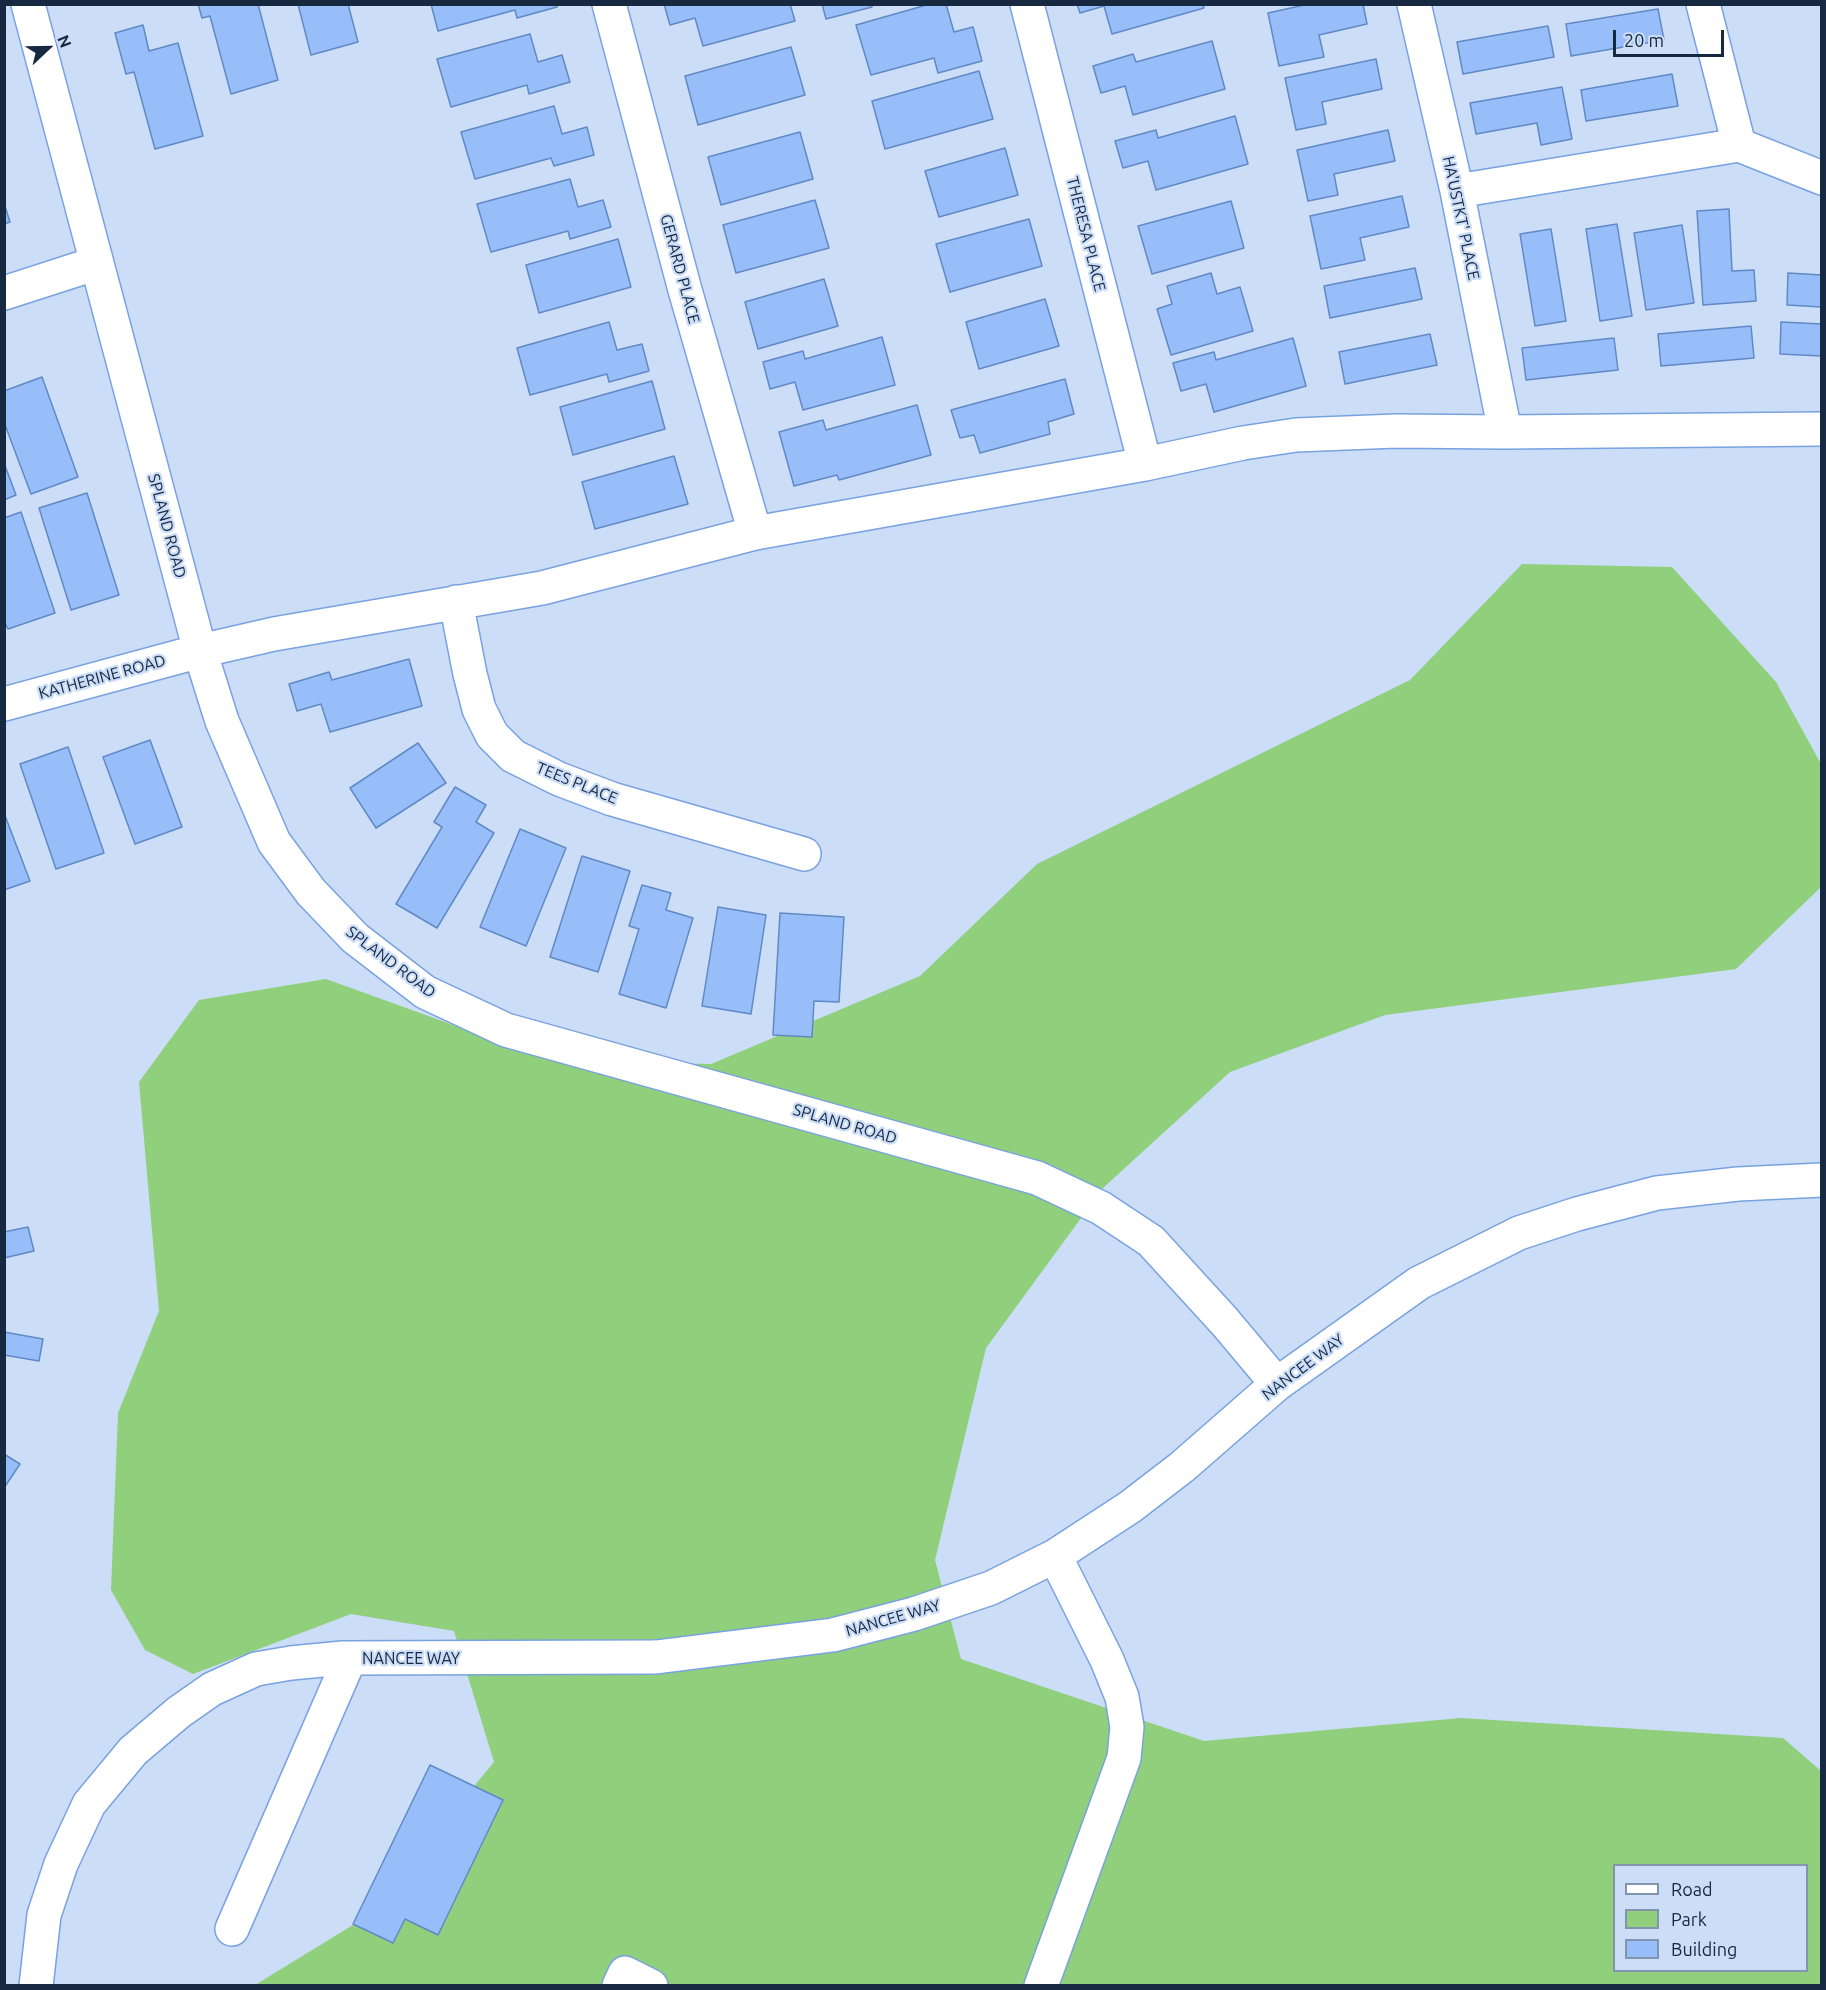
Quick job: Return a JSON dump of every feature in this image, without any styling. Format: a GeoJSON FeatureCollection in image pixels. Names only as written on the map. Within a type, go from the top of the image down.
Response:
{"type":"FeatureCollection","features":[{"type":"Feature","properties":{"kind":"street","name":"SPLAND ROAD"},"geometry":{"type":"LineString","coordinates":[[28,4],[200,651],[222,721],[274,842],[311,892],[355,938],[425,992],[506,1030],[1037,1178],[1101,1208],[1151,1241],[1225,1322],[1276,1384]]}},
{"type":"Feature","properties":{"kind":"street","name":"GERARD PLACE"},"geometry":{"type":"LineString","coordinates":[[609,4],[685,290],[755,532]]}},
{"type":"Feature","properties":{"kind":"street","name":"THERESA PLACE"},"geometry":{"type":"LineString","coordinates":[[1027,4],[1145,464]]}},
{"type":"Feature","properties":{"kind":"street","name":"HA'USTKT' PLACE"},"geometry":{"type":"LineString","coordinates":[[1414,4],[1457,191],[1505,432]]}},
{"type":"Feature","properties":{"kind":"street"},"geometry":{"type":"LineString","coordinates":[[1703,4],[1738,145]]}},
{"type":"Feature","properties":{"kind":"street"},"geometry":{"type":"LineString","coordinates":[[1457,191],[1738,145],[1821,178]]}},
{"type":"Feature","properties":{"kind":"street"},"geometry":{"type":"LineString","coordinates":[[4,293],[97,263]]}},
{"type":"Feature","properties":{"kind":"street","name":"KATHERINE ROAD"},"geometry":{"type":"LineString","coordinates":[[4,704],[200,651],[285,632],[542,588],[755,532],[1145,464],[1243,443],[1296,435],[1396,431],[1821,429]]}},
{"type":"Feature","properties":{"kind":"street","name":"TEES PLACE"},"geometry":{"type":"LineString","coordinates":[[456,602],[479,709],[492,735],[513,756],[558,779],[612,798],[804,854]]}},
{"type":"Feature","properties":{"kind":"street","name":"NANCEE WAY"},"geometry":{"type":"LineString","coordinates":[[36,1986],[44,1915],[61,1864],[89,1804],[133,1751],[178,1712],[212,1689],[256,1669],[291,1663],[350,1658],[656,1657],[833,1635],[914,1614],[991,1588],[1055,1556],[1138,1501],[1182,1467],[1276,1384],[1419,1283],[1519,1233],[1577,1214],[1657,1193],[1738,1184],[1821,1180]]}},
{"type":"Feature","properties":{"kind":"street"},"geometry":{"type":"LineString","coordinates":[[1041,1986],[1124,1758],[1127,1727],[1122,1697],[1107,1660],[1055,1556]]}},
{"type":"Feature","properties":{"kind":"street"},"geometry":{"type":"LineString","coordinates":[[232,1929],[350,1658]]}},
{"type":"Feature","properties":{"kind":"street"},"geometry":{"type":"LineString","coordinates":[[620,1986],[625,1973],[651,1986]]}},
{"type":"Feature","properties":{"kind":"green space"},"geometry":{"type":"Polygon","coordinates":[[[1522,564],[1672,567],[1776,682],[1821,764],[1821,887],[1736,969],[1385,1015],[1230,1072],[1103,1188],[986,1348],[935,1560],[961,1659],[1204,1741],[1461,1718],[1783,1738],[1821,1771],[1821,1985],[255,1985],[366,1917],[494,1762],[454,1631],[351,1614],[193,1674],[145,1650],[111,1590],[118,1413],[159,1311],[139,1082],[199,1000],[326,979],[553,1061],[711,1064],[920,976],[1037,864],[1410,680],[1522,564]]]}},
{"type":"Feature","properties":{"kind":"building"},"geometry":{"type":"Polygon","coordinates":[[[198,4],[258,4],[278,80],[231,94],[210,16],[202,18],[198,4]]]}},
{"type":"Feature","properties":{"kind":"building"},"geometry":{"type":"Polygon","coordinates":[[[298,4],[348,4],[358,42],[311,55],[298,4]]]}},
{"type":"Feature","properties":{"kind":"building"},"geometry":{"type":"Polygon","coordinates":[[[431,4],[557,4],[557,7],[517,18],[515,10],[438,31],[431,4]]]}},
{"type":"Feature","properties":{"kind":"building"},"geometry":{"type":"Polygon","coordinates":[[[664,4],[790,4],[795,21],[703,46],[695,18],[670,25],[664,4]]]}},
{"type":"Feature","properties":{"kind":"building"},"geometry":{"type":"Polygon","coordinates":[[[822,4],[871,4],[872,7],[826,19],[822,4]]]}},
{"type":"Feature","properties":{"kind":"building"},"geometry":{"type":"Polygon","coordinates":[[[930,4],[946,4],[954,32],[973,27],[982,61],[938,73],[934,58],[871,75],[856,25],[930,4]]]}},
{"type":"Feature","properties":{"kind":"building"},"geometry":{"type":"Polygon","coordinates":[[[1077,4],[1203,4],[1204,8],[1112,34],[1104,6],[1080,13],[1077,4]]]}},
{"type":"Feature","properties":{"kind":"building"},"geometry":{"type":"Polygon","coordinates":[[[1309,4],[1363,4],[1367,24],[1319,35],[1324,57],[1279,66],[1268,13],[1309,4]]]}},
{"type":"Feature","properties":{"kind":"building"},"geometry":{"type":"Polygon","coordinates":[[[1658,9],[1664,40],[1571,56],[1566,24],[1658,9]]]}},
{"type":"Feature","properties":{"kind":"building"},"geometry":{"type":"Polygon","coordinates":[[[143,25],[149,51],[178,43],[203,136],[155,149],[134,72],[126,74],[115,33],[143,25]]]}},
{"type":"Feature","properties":{"kind":"building"},"geometry":{"type":"Polygon","coordinates":[[[1548,26],[1554,57],[1463,74],[1457,42],[1548,26]]]}},
{"type":"Feature","properties":{"kind":"building"},"geometry":{"type":"Polygon","coordinates":[[[530,34],[538,62],[562,55],[570,82],[529,94],[527,85],[451,107],[437,59],[530,34]]]}},
{"type":"Feature","properties":{"kind":"building"},"geometry":{"type":"Polygon","coordinates":[[[1212,41],[1225,89],[1133,115],[1125,86],[1101,93],[1093,66],[1133,54],[1136,62],[1212,41]]]}},
{"type":"Feature","properties":{"kind":"building"},"geometry":{"type":"Polygon","coordinates":[[[791,47],[805,95],[698,125],[685,76],[791,47]]]}},
{"type":"Feature","properties":{"kind":"building"},"geometry":{"type":"Polygon","coordinates":[[[1376,59],[1382,89],[1322,102],[1326,124],[1296,130],[1285,78],[1376,59]]]}},
{"type":"Feature","properties":{"kind":"building"},"geometry":{"type":"Polygon","coordinates":[[[979,71],[993,119],[885,149],[872,101],[979,71]]]}},
{"type":"Feature","properties":{"kind":"building"},"geometry":{"type":"Polygon","coordinates":[[[1672,74],[1678,106],[1586,121],[1581,90],[1672,74]]]}},
{"type":"Feature","properties":{"kind":"building"},"geometry":{"type":"Polygon","coordinates":[[[1562,87],[1572,139],[1541,145],[1537,123],[1476,134],[1470,103],[1562,87]]]}},
{"type":"Feature","properties":{"kind":"building"},"geometry":{"type":"Polygon","coordinates":[[[554,106],[562,134],[587,127],[594,155],[554,166],[551,158],[475,179],[461,132],[554,106]]]}},
{"type":"Feature","properties":{"kind":"building"},"geometry":{"type":"Polygon","coordinates":[[[1235,116],[1248,164],[1156,190],[1148,161],[1123,168],[1115,141],[1156,130],[1158,138],[1235,116]]]}},
{"type":"Feature","properties":{"kind":"building"},"geometry":{"type":"Polygon","coordinates":[[[1388,130],[1395,161],[1334,174],[1338,195],[1308,201],[1297,150],[1388,130]]]}},
{"type":"Feature","properties":{"kind":"building"},"geometry":{"type":"Polygon","coordinates":[[[800,132],[813,179],[721,205],[708,157],[800,132]]]}},
{"type":"Feature","properties":{"kind":"building"},"geometry":{"type":"Polygon","coordinates":[[[1005,148],[1018,195],[939,217],[925,171],[1005,148]]]}},
{"type":"Feature","properties":{"kind":"building"},"geometry":{"type":"Polygon","coordinates":[[[570,179],[578,207],[603,200],[611,227],[570,239],[568,231],[491,252],[477,204],[570,179]]]}},
{"type":"Feature","properties":{"kind":"building"},"geometry":{"type":"Polygon","coordinates":[[[1402,196],[1409,227],[1360,238],[1365,260],[1321,269],[1310,216],[1402,196]]]}},
{"type":"Feature","properties":{"kind":"building"},"geometry":{"type":"Polygon","coordinates":[[[815,200],[829,248],[736,273],[723,225],[815,200]]]}},
{"type":"Feature","properties":{"kind":"building"},"geometry":{"type":"Polygon","coordinates":[[[1231,201],[1244,248],[1152,274],[1138,226],[1231,201]]]}},
{"type":"Feature","properties":{"kind":"building"},"geometry":{"type":"Polygon","coordinates":[[[4,203],[10,222],[4,224],[4,203]]]}},
{"type":"Feature","properties":{"kind":"building"},"geometry":{"type":"Polygon","coordinates":[[[1729,209],[1732,271],[1754,270],[1756,301],[1703,305],[1697,211],[1729,209]]]}},
{"type":"Feature","properties":{"kind":"building"},"geometry":{"type":"Polygon","coordinates":[[[1029,219],[1042,266],[950,292],[936,244],[1029,219]]]}},
{"type":"Feature","properties":{"kind":"building"},"geometry":{"type":"Polygon","coordinates":[[[1617,224],[1632,316],[1600,321],[1586,229],[1617,224]]]}},
{"type":"Feature","properties":{"kind":"building"},"geometry":{"type":"Polygon","coordinates":[[[1682,225],[1694,303],[1646,310],[1634,233],[1682,225]]]}},
{"type":"Feature","properties":{"kind":"building"},"geometry":{"type":"Polygon","coordinates":[[[1551,229],[1566,321],[1535,326],[1520,234],[1551,229]]]}},
{"type":"Feature","properties":{"kind":"building"},"geometry":{"type":"Polygon","coordinates":[[[618,239],[631,287],[539,313],[526,265],[618,239]]]}},
{"type":"Feature","properties":{"kind":"building"},"geometry":{"type":"Polygon","coordinates":[[[1415,268],[1422,299],[1330,318],[1324,286],[1415,268]]]}},
{"type":"Feature","properties":{"kind":"building"},"geometry":{"type":"Polygon","coordinates":[[[1211,273],[1217,294],[1240,287],[1253,331],[1171,355],[1157,309],[1172,304],[1167,286],[1211,273]]]}},
{"type":"Feature","properties":{"kind":"building"},"geometry":{"type":"Polygon","coordinates":[[[1788,273],[1822,275],[1822,307],[1787,305],[1788,273]]]}},
{"type":"Feature","properties":{"kind":"building"},"geometry":{"type":"Polygon","coordinates":[[[824,279],[838,326],[758,349],[745,302],[824,279]]]}},
{"type":"Feature","properties":{"kind":"building"},"geometry":{"type":"Polygon","coordinates":[[[1045,299],[1059,346],[979,369],[966,322],[1045,299]]]}},
{"type":"Feature","properties":{"kind":"building"},"geometry":{"type":"Polygon","coordinates":[[[609,322],[617,350],[642,344],[649,371],[609,382],[607,374],[530,395],[517,348],[609,322]]]}},
{"type":"Feature","properties":{"kind":"building"},"geometry":{"type":"Polygon","coordinates":[[[1781,322],[1822,324],[1822,356],[1780,354],[1781,322]]]}},
{"type":"Feature","properties":{"kind":"building"},"geometry":{"type":"Polygon","coordinates":[[[1751,326],[1754,358],[1661,366],[1658,334],[1751,326]]]}},
{"type":"Feature","properties":{"kind":"building"},"geometry":{"type":"Polygon","coordinates":[[[1430,334],[1437,365],[1345,384],[1339,352],[1430,334]]]}},
{"type":"Feature","properties":{"kind":"building"},"geometry":{"type":"Polygon","coordinates":[[[882,337],[895,385],[803,410],[795,382],[770,389],[763,362],[803,351],[805,359],[882,337]]]}},
{"type":"Feature","properties":{"kind":"building"},"geometry":{"type":"Polygon","coordinates":[[[1293,338],[1306,386],[1214,412],[1206,384],[1181,391],[1173,363],[1214,352],[1216,360],[1293,338]]]}},
{"type":"Feature","properties":{"kind":"building"},"geometry":{"type":"Polygon","coordinates":[[[1614,338],[1618,370],[1526,380],[1522,348],[1614,338]]]}},
{"type":"Feature","properties":{"kind":"building"},"geometry":{"type":"Polygon","coordinates":[[[42,377],[78,477],[31,494],[4,422],[4,391],[42,377]]]}},
{"type":"Feature","properties":{"kind":"building"},"geometry":{"type":"Polygon","coordinates":[[[1065,379],[1074,414],[1048,422],[1050,434],[980,453],[974,435],[960,438],[951,410],[1065,379]]]}},
{"type":"Feature","properties":{"kind":"building"},"geometry":{"type":"Polygon","coordinates":[[[652,381],[665,429],[573,455],[560,407],[652,381]]]}},
{"type":"Feature","properties":{"kind":"building"},"geometry":{"type":"Polygon","coordinates":[[[917,405],[931,455],[839,480],[837,475],[794,486],[779,432],[823,420],[826,430],[917,405]]]}},
{"type":"Feature","properties":{"kind":"building"},"geometry":{"type":"Polygon","coordinates":[[[674,456],[688,504],[595,529],[582,482],[674,456]]]}},
{"type":"Feature","properties":{"kind":"building"},"geometry":{"type":"Polygon","coordinates":[[[4,463],[16,495],[4,500],[4,463]]]}},
{"type":"Feature","properties":{"kind":"building"},"geometry":{"type":"Polygon","coordinates":[[[87,493],[119,595],[71,610],[39,508],[87,493]]]}},
{"type":"Feature","properties":{"kind":"building"},"geometry":{"type":"Polygon","coordinates":[[[21,512],[55,613],[8,629],[4,621],[4,518],[21,512]]]}},
{"type":"Feature","properties":{"kind":"building"},"geometry":{"type":"Polygon","coordinates":[[[409,659],[422,706],[330,732],[321,704],[297,711],[289,684],[329,672],[332,680],[409,659]]]}},
{"type":"Feature","properties":{"kind":"building"},"geometry":{"type":"Polygon","coordinates":[[[150,740],[182,827],[135,844],[103,757],[150,740]]]}},
{"type":"Feature","properties":{"kind":"building"},"geometry":{"type":"Polygon","coordinates":[[[418,743],[446,783],[376,828],[350,788],[418,743]]]}},
{"type":"Feature","properties":{"kind":"building"},"geometry":{"type":"Polygon","coordinates":[[[68,747],[104,853],[56,869],[20,764],[68,747]]]}},
{"type":"Feature","properties":{"kind":"building"},"geometry":{"type":"Polygon","coordinates":[[[455,787],[486,805],[476,822],[494,833],[437,928],[396,904],[442,827],[434,822],[455,787]]]}},
{"type":"Feature","properties":{"kind":"building"},"geometry":{"type":"Polygon","coordinates":[[[4,813],[30,881],[4,890],[4,813]]]}},
{"type":"Feature","properties":{"kind":"building"},"geometry":{"type":"Polygon","coordinates":[[[520,829],[566,848],[526,946],[480,927],[520,829]]]}},
{"type":"Feature","properties":{"kind":"building"},"geometry":{"type":"Polygon","coordinates":[[[582,856],[630,871],[598,972],[550,957],[582,856]]]}},
{"type":"Feature","properties":{"kind":"building"},"geometry":{"type":"Polygon","coordinates":[[[642,885],[671,893],[666,910],[693,918],[666,1008],[619,994],[639,929],[629,926],[642,885]]]}},
{"type":"Feature","properties":{"kind":"building"},"geometry":{"type":"Polygon","coordinates":[[[718,907],[766,915],[751,1014],[702,1006],[718,907]]]}},
{"type":"Feature","properties":{"kind":"building"},"geometry":{"type":"Polygon","coordinates":[[[780,913],[844,917],[839,1002],[814,1001],[812,1037],[773,1035],[780,913]]]}},
{"type":"Feature","properties":{"kind":"building"},"geometry":{"type":"Polygon","coordinates":[[[28,1227],[34,1251],[4,1258],[4,1232],[28,1227]]]}},
{"type":"Feature","properties":{"kind":"building"},"geometry":{"type":"Polygon","coordinates":[[[4,1332],[43,1339],[39,1361],[4,1355],[4,1332]]]}},
{"type":"Feature","properties":{"kind":"building"},"geometry":{"type":"Polygon","coordinates":[[[4,1454],[20,1464],[6,1485],[4,1484],[4,1454]]]}},
{"type":"Feature","properties":{"kind":"building"},"geometry":{"type":"Polygon","coordinates":[[[430,1765],[503,1800],[438,1935],[405,1919],[393,1943],[353,1924],[430,1765]]]}}]}
